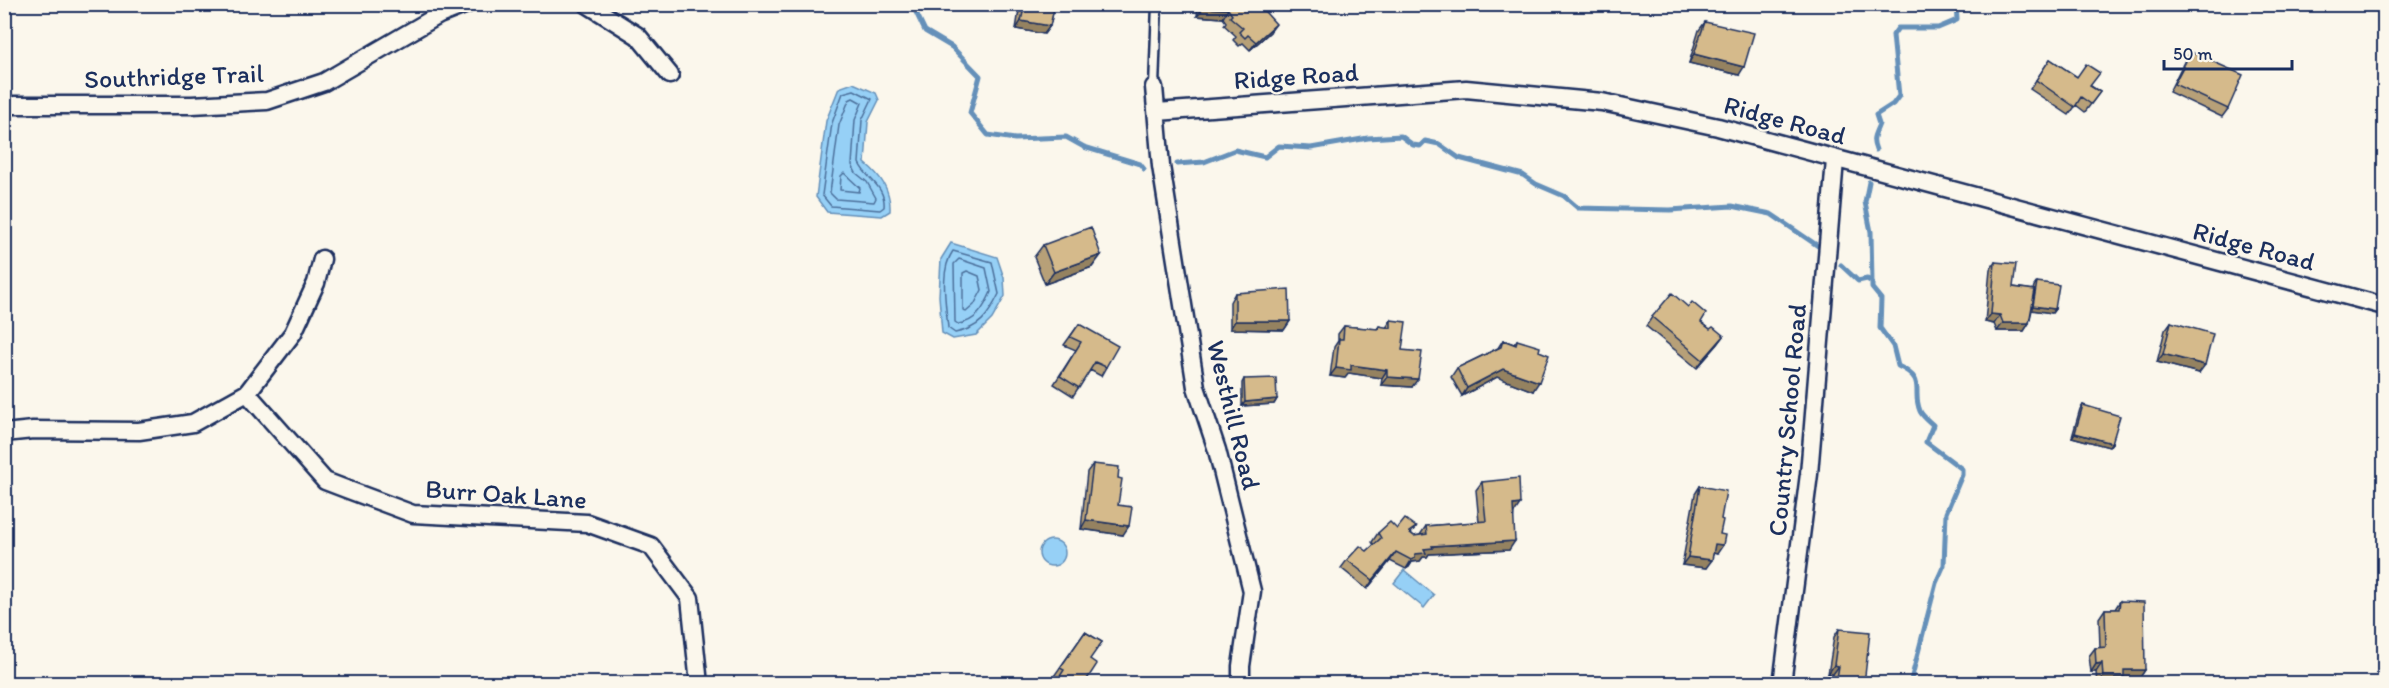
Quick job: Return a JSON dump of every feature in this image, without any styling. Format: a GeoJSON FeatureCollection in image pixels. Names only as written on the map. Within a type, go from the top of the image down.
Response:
{"type":"FeatureCollection","features":[{"type":"Feature","properties":{"kind":"street","name":"Southridge Trail"},"geometry":{"type":"LineString","coordinates":[[4,105],[192,105],[267,101],[324,82],[439,15],[467,4]]}},
{"type":"Feature","properties":{"kind":"street"},"geometry":{"type":"LineString","coordinates":[[586,4],[638,36],[670,75]]}},
{"type":"Feature","properties":{"kind":"street","name":"Westhill Road"},"geometry":{"type":"LineString","coordinates":[[1154,87],[1161,166],[1196,387],[1217,450],[1252,591],[1241,666],[1241,684]]}},
{"type":"Feature","properties":{"kind":"street","name":"Ridge Road"},"geometry":{"type":"LineString","coordinates":[[1157,112],[1466,89],[1602,102],[1718,128],[2385,306]]}},
{"type":"Feature","properties":{"kind":"street","name":"Country School Road"},"geometry":{"type":"LineString","coordinates":[[1782,684],[1809,474],[1835,160]]}},
{"type":"Feature","properties":{"kind":"street"},"geometry":{"type":"LineString","coordinates":[[4,433],[33,430],[139,431],[193,423],[247,393],[293,333],[313,291],[322,259]]}},
{"type":"Feature","properties":{"kind":"street","name":"Burr Oak Lane"},"geometry":{"type":"LineString","coordinates":[[247,393],[325,481],[413,514],[587,523],[651,546],[690,597],[699,684]]}},
{"type":"Feature","properties":{"kind":"lane"},"geometry":{"type":"LineString","coordinates":[[1154,87],[1157,4]]}},
{"type":"Feature","properties":{"kind":"water"},"geometry":{"type":"Polygon","coordinates":[[[853,83],[876,93],[879,100],[868,122],[865,163],[880,178],[889,196],[890,211],[882,216],[827,212],[816,197],[826,121],[839,88],[853,83]]]}},
{"type":"Feature","properties":{"kind":"water"},"geometry":{"type":"Polygon","coordinates":[[[951,243],[997,257],[1004,278],[1005,296],[992,319],[976,335],[953,339],[942,333],[939,296],[941,259],[951,243]]]}},
{"type":"Feature","properties":{"kind":"water"},"geometry":{"type":"Polygon","coordinates":[[[1052,540],[1061,544],[1065,553],[1061,562],[1052,566],[1043,562],[1039,553],[1043,544],[1052,540]]]}},
{"type":"Feature","properties":{"kind":"water"},"geometry":{"type":"Polygon","coordinates":[[[1404,570],[1434,595],[1424,608],[1394,583],[1404,570]]]}},
{"type":"Feature","properties":{"kind":"building"},"geometry":{"type":"Polygon","coordinates":[[[1025,4],[1055,4],[1050,26],[1021,21],[1025,4]]]}},
{"type":"Feature","properties":{"kind":"building"},"geometry":{"type":"Polygon","coordinates":[[[1203,4],[1258,4],[1276,24],[1256,42],[1248,35],[1245,38],[1239,32],[1243,28],[1230,17],[1232,15],[1228,9],[1203,8],[1203,4]]]}},
{"type":"Feature","properties":{"kind":"building"},"geometry":{"type":"Polygon","coordinates":[[[1705,22],[1754,33],[1744,67],[1694,54],[1705,22]]]}},
{"type":"Feature","properties":{"kind":"building"},"geometry":{"type":"Polygon","coordinates":[[[2191,52],[2243,75],[2228,109],[2174,84],[2191,52]]]}},
{"type":"Feature","properties":{"kind":"building"},"geometry":{"type":"Polygon","coordinates":[[[2050,59],[2077,77],[2086,64],[2100,73],[2090,86],[2100,92],[2091,104],[2081,97],[2075,107],[2036,80],[2050,59]]]}},
{"type":"Feature","properties":{"kind":"building"},"geometry":{"type":"Polygon","coordinates":[[[1091,227],[1101,255],[1054,272],[1043,245],[1091,227]]]}},
{"type":"Feature","properties":{"kind":"building"},"geometry":{"type":"Polygon","coordinates":[[[1995,262],[2016,264],[2013,287],[2035,290],[2029,323],[2003,323],[2000,315],[1991,314],[1995,262]]]}},
{"type":"Feature","properties":{"kind":"building"},"geometry":{"type":"Polygon","coordinates":[[[2037,282],[2059,285],[2055,309],[2033,306],[2037,282]]]}},
{"type":"Feature","properties":{"kind":"building"},"geometry":{"type":"Polygon","coordinates":[[[1289,289],[1290,321],[1235,321],[1235,293],[1289,289]]]}},
{"type":"Feature","properties":{"kind":"building"},"geometry":{"type":"Polygon","coordinates":[[[1672,293],[1688,307],[1692,302],[1706,314],[1701,322],[1710,329],[1713,327],[1724,336],[1703,360],[1652,317],[1672,293]]]}},
{"type":"Feature","properties":{"kind":"building"},"geometry":{"type":"Polygon","coordinates":[[[1391,320],[1406,322],[1402,350],[1422,352],[1418,379],[1387,377],[1387,370],[1351,365],[1351,370],[1336,368],[1339,339],[1343,339],[1344,326],[1391,328],[1391,320]]]}},
{"type":"Feature","properties":{"kind":"building"},"geometry":{"type":"Polygon","coordinates":[[[2171,322],[2213,334],[2205,365],[2163,354],[2171,322]]]}},
{"type":"Feature","properties":{"kind":"building"},"geometry":{"type":"Polygon","coordinates":[[[1079,324],[1118,346],[1106,367],[1095,362],[1079,388],[1060,376],[1081,342],[1070,337],[1079,324]]]}},
{"type":"Feature","properties":{"kind":"building"},"geometry":{"type":"Polygon","coordinates":[[[1503,340],[1516,345],[1517,340],[1540,347],[1539,351],[1549,355],[1539,382],[1503,369],[1467,388],[1457,368],[1501,347],[1503,340]]]}},
{"type":"Feature","properties":{"kind":"building"},"geometry":{"type":"Polygon","coordinates":[[[1276,378],[1277,399],[1245,402],[1244,379],[1276,378]]]}},
{"type":"Feature","properties":{"kind":"building"},"geometry":{"type":"Polygon","coordinates":[[[2083,405],[2120,416],[2112,443],[2075,433],[2083,405]]]}},
{"type":"Feature","properties":{"kind":"building"},"geometry":{"type":"Polygon","coordinates":[[[1093,464],[1119,467],[1118,478],[1122,479],[1118,505],[1132,507],[1129,526],[1086,520],[1093,464]]]}},
{"type":"Feature","properties":{"kind":"building"},"geometry":{"type":"Polygon","coordinates":[[[1519,478],[1520,504],[1513,505],[1515,541],[1432,546],[1433,548],[1424,549],[1426,553],[1415,554],[1415,558],[1411,560],[1396,552],[1373,580],[1347,560],[1360,546],[1367,551],[1381,538],[1378,533],[1390,522],[1397,529],[1405,519],[1416,527],[1409,532],[1414,536],[1427,534],[1426,526],[1486,521],[1482,482],[1519,478]]]}},
{"type":"Feature","properties":{"kind":"building"},"geometry":{"type":"Polygon","coordinates":[[[1700,486],[1726,491],[1720,534],[1725,535],[1723,545],[1715,544],[1712,560],[1688,557],[1700,486]]]}},
{"type":"Feature","properties":{"kind":"building"},"geometry":{"type":"Polygon","coordinates":[[[2120,601],[2144,602],[2145,670],[2124,670],[2124,677],[2103,677],[2102,663],[2096,664],[2095,648],[2106,647],[2105,609],[2119,609],[2120,601]]]}},
{"type":"Feature","properties":{"kind":"building"},"geometry":{"type":"Polygon","coordinates":[[[1839,629],[1870,632],[1864,684],[1836,684],[1839,666],[1834,665],[1839,629]]]}},
{"type":"Feature","properties":{"kind":"building"},"geometry":{"type":"Polygon","coordinates":[[[1085,632],[1102,642],[1090,659],[1097,664],[1084,684],[1055,684],[1064,670],[1060,668],[1085,632]]]}},
{"type":"Feature","properties":{"kind":"waterway"},"geometry":{"type":"LineString","coordinates":[[912,4],[925,31],[952,47],[980,76],[970,113],[988,135],[1015,139],[1066,137],[1084,147],[1140,164],[1144,169]]}},
{"type":"Feature","properties":{"kind":"waterway"},"geometry":{"type":"LineString","coordinates":[[1876,150],[1874,139],[1879,124],[1876,115],[1893,104],[1899,96],[1893,35],[1898,28],[1938,28],[1957,20],[1956,4]]}},
{"type":"Feature","properties":{"kind":"waterway"},"geometry":{"type":"LineString","coordinates":[[1177,164],[1204,162],[1235,150],[1265,157],[1279,146],[1311,148],[1368,138],[1401,136],[1413,145],[1420,146],[1425,141],[1439,144],[1459,158],[1523,175],[1536,184],[1564,196],[1578,208],[1670,210],[1732,206],[1771,214],[1818,246]]}},
{"type":"Feature","properties":{"kind":"waterway"},"geometry":{"type":"LineString","coordinates":[[1869,182],[1865,202],[1871,232],[1872,282]]}},
{"type":"Feature","properties":{"kind":"waterway"},"geometry":{"type":"LineString","coordinates":[[1841,265],[1858,281],[1867,279],[1872,282],[1872,288],[1881,299],[1880,328],[1893,346],[1898,366],[1907,371],[1916,381],[1920,411],[1933,425],[1926,442],[1962,469],[1962,475],[1946,513],[1944,565],[1936,583],[1910,684]]}}]}
